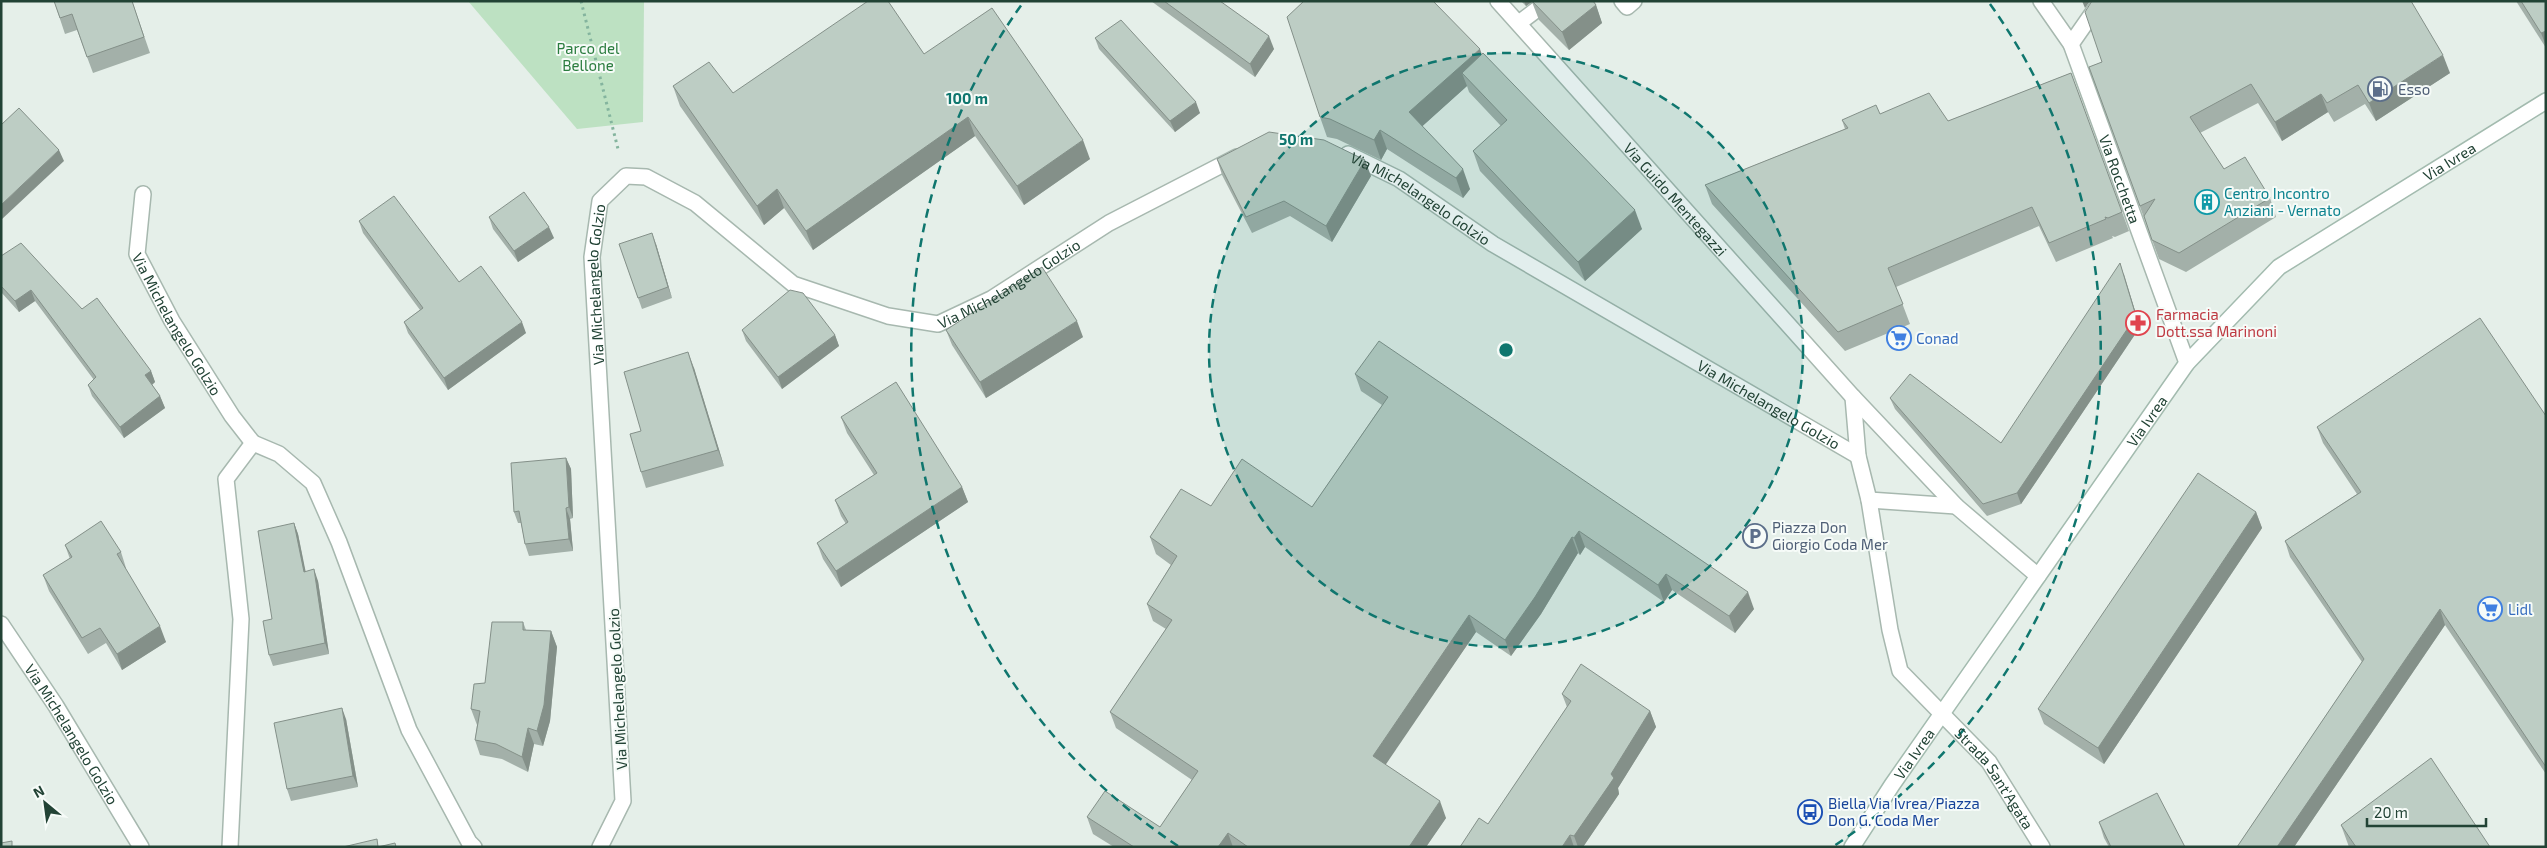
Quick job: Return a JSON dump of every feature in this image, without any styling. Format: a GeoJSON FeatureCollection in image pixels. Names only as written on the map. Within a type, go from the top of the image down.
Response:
{"type":"FeatureCollection","features":[{"type":"Feature","properties":{"kind":"street","name":"Via Guido Mentegazzi"},"geometry":{"type":"LineString","coordinates":[[1498,1],[1853,397],[1956,506],[2038,576]]}},
{"type":"Feature","properties":{"kind":"street"},"geometry":{"type":"LineString","coordinates":[[1519,23],[1548,1]]}},
{"type":"Feature","properties":{"kind":"street"},"geometry":{"type":"LineString","coordinates":[[1622,1],[1626,7],[1634,1]]}},
{"type":"Feature","properties":{"kind":"street","name":"Via Rocchetta"},"geometry":{"type":"LineString","coordinates":[[2040,1],[2071,44],[2187,364]]}},
{"type":"Feature","properties":{"kind":"street"},"geometry":{"type":"LineString","coordinates":[[2071,44],[2101,1]]}},
{"type":"Feature","properties":{"kind":"street","name":"Via Ivrea"},"geometry":{"type":"LineString","coordinates":[[1852,847],[1941,715],[2187,364],[2280,268],[2546,101]]}},
{"type":"Feature","properties":{"kind":"street","name":"Via Michelangelo Golzio"},"geometry":{"type":"LineString","coordinates":[[1333,147],[1399,179],[1493,244],[1858,456]]}},
{"type":"Feature","properties":{"kind":"street","name":"Via Michelangelo Golzio"},"geometry":{"type":"LineString","coordinates":[[600,847],[624,801],[592,257],[600,201],[626,176],[646,177],[695,204],[793,284],[888,316],[938,324],[991,299],[1109,223],[1247,151]]}},
{"type":"Feature","properties":{"kind":"street","name":"Via Michelangelo Golzio"},"geometry":{"type":"LineString","coordinates":[[143,194],[137,254],[172,321],[232,416],[253,443],[279,454],[313,484],[338,542],[409,730],[468,842],[474,847]]}},
{"type":"Feature","properties":{"kind":"street"},"geometry":{"type":"LineString","coordinates":[[1853,397],[1858,456],[1869,500],[1890,630],[1900,671],[1941,715]]}},
{"type":"Feature","properties":{"kind":"street"},"geometry":{"type":"LineString","coordinates":[[230,847],[241,619],[226,479],[253,443]]}},
{"type":"Feature","properties":{"kind":"street"},"geometry":{"type":"LineString","coordinates":[[1869,500],[1956,506]]}},
{"type":"Feature","properties":{"kind":"street","name":"Via Michelangelo Golzio"},"geometry":{"type":"LineString","coordinates":[[1,624],[56,706],[141,847]]}},
{"type":"Feature","properties":{"kind":"street","name":"Strada Sant'Agata"},"geometry":{"type":"LineString","coordinates":[[1941,715],[1989,762],[2042,847]]}},
{"type":"Feature","properties":{"kind":"path"},"geometry":{"type":"LineString","coordinates":[[581,1],[626,176]]}},
{"type":"Feature","properties":{"kind":"green space","name":"Parco del Bellone"},"geometry":{"type":"Polygon","coordinates":[[[468,1],[644,1],[643,122],[577,129],[468,1]]]}},
{"type":"Feature","properties":{"kind":"building"},"geometry":{"type":"Polygon","coordinates":[[[54,1],[132,1],[144,37],[87,57],[72,14],[60,18],[54,1]]]}},
{"type":"Feature","properties":{"kind":"building"},"geometry":{"type":"Polygon","coordinates":[[[868,1],[888,1],[924,54],[992,8],[1083,140],[1017,186],[968,117],[806,231],[777,189],[757,206],[673,86],[709,62],[733,93],[868,1]]]}},
{"type":"Feature","properties":{"kind":"building"},"geometry":{"type":"Polygon","coordinates":[[[1164,1],[1220,1],[1269,36],[1250,64],[1164,1]]]}},
{"type":"Feature","properties":{"kind":"building"},"geometry":{"type":"Polygon","coordinates":[[[1304,1],[1433,1],[1480,49],[1409,112],[1463,169],[1456,178],[1380,130],[1374,140],[1330,119],[1320,117],[1287,17],[1304,1]]]}},
{"type":"Feature","properties":{"kind":"building"},"geometry":{"type":"Polygon","coordinates":[[[1532,1],[1593,1],[1596,5],[1562,32],[1532,1]]]}},
{"type":"Feature","properties":{"kind":"building"},"geometry":{"type":"Polygon","coordinates":[[[2092,1],[2411,1],[2443,55],[2369,103],[2358,85],[2327,103],[2321,94],[2275,122],[2251,84],[2190,117],[2224,169],[2245,157],[2270,198],[2179,253],[2152,240],[2144,216],[2155,199],[2140,206],[2089,67],[2102,62],[2085,12],[2092,1]]]}},
{"type":"Feature","properties":{"kind":"building"},"geometry":{"type":"Polygon","coordinates":[[[2521,1],[2546,1],[2546,31],[2541,33],[2521,1]]]}},
{"type":"Feature","properties":{"kind":"building"},"geometry":{"type":"Polygon","coordinates":[[[1121,20],[1196,102],[1170,121],[1095,38],[1121,20]]]}},
{"type":"Feature","properties":{"kind":"building"},"geometry":{"type":"Polygon","coordinates":[[[1483,53],[1635,210],[1578,262],[1473,151],[1507,120],[1462,73],[1483,53]]]}},
{"type":"Feature","properties":{"kind":"building"},"geometry":{"type":"Polygon","coordinates":[[[2071,73],[2122,212],[2108,218],[2105,217],[2106,219],[2049,243],[2032,207],[1888,268],[1903,304],[1838,332],[1705,185],[1848,128],[1842,120],[1876,105],[1880,114],[1929,93],[1948,121],[2071,73]]]}},
{"type":"Feature","properties":{"kind":"building"},"geometry":{"type":"Polygon","coordinates":[[[19,108],[59,150],[1,205],[1,125],[19,108]]]}},
{"type":"Feature","properties":{"kind":"building"},"geometry":{"type":"Polygon","coordinates":[[[1269,132],[1324,140],[1365,160],[1326,226],[1284,201],[1246,217],[1217,159],[1269,132]]]}},
{"type":"Feature","properties":{"kind":"building"},"geometry":{"type":"Polygon","coordinates":[[[524,192],[549,227],[514,251],[489,217],[524,192]]]}},
{"type":"Feature","properties":{"kind":"building"},"geometry":{"type":"Polygon","coordinates":[[[394,196],[459,282],[481,266],[522,322],[444,378],[404,322],[423,308],[359,221],[394,196]]]}},
{"type":"Feature","properties":{"kind":"building"},"geometry":{"type":"Polygon","coordinates":[[[652,233],[668,287],[638,298],[619,244],[652,233]]]}},
{"type":"Feature","properties":{"kind":"building"},"geometry":{"type":"Polygon","coordinates":[[[21,243],[82,309],[97,298],[151,371],[145,375],[160,396],[120,427],[88,385],[96,377],[31,290],[15,301],[1,286],[1,256],[21,243]]]}},
{"type":"Feature","properties":{"kind":"building"},"geometry":{"type":"Polygon","coordinates":[[[2120,263],[2136,316],[2017,493],[1983,504],[1890,398],[1910,374],[2001,443],[2120,263]]]}},
{"type":"Feature","properties":{"kind":"building"},"geometry":{"type":"Polygon","coordinates":[[[1042,267],[1077,321],[980,382],[946,330],[1042,267]]]}},
{"type":"Feature","properties":{"kind":"building"},"geometry":{"type":"Polygon","coordinates":[[[790,290],[803,293],[835,335],[778,377],[742,330],[790,290]]]}},
{"type":"Feature","properties":{"kind":"building","name":"Lidl"},"geometry":{"type":"Polygon","coordinates":[[[2480,318],[2546,416],[2546,767],[2440,609],[2277,847],[2237,847],[2364,659],[2285,541],[2361,492],[2317,427],[2480,318]]]}},
{"type":"Feature","properties":{"kind":"building"},"geometry":{"type":"Polygon","coordinates":[[[1379,341],[1748,592],[1729,616],[1666,574],[1658,585],[1579,531],[1574,538],[1572,537],[1535,597],[1505,640],[1469,615],[1373,756],[1440,801],[1409,847],[1248,847],[1228,833],[1218,847],[1134,847],[1087,817],[1105,791],[1160,827],[1198,771],[1110,712],[1172,620],[1147,604],[1177,556],[1150,537],[1181,489],[1211,506],[1242,459],[1312,507],[1388,397],[1355,374],[1379,341]]]}},
{"type":"Feature","properties":{"kind":"building"},"geometry":{"type":"Polygon","coordinates":[[[688,352],[718,450],[641,472],[630,434],[641,431],[624,372],[688,352]]]}},
{"type":"Feature","properties":{"kind":"building"},"geometry":{"type":"Polygon","coordinates":[[[896,382],[962,487],[836,571],[817,543],[848,522],[835,500],[877,473],[841,417],[896,382]]]}},
{"type":"Feature","properties":{"kind":"building"},"geometry":{"type":"Polygon","coordinates":[[[566,458],[569,507],[566,508],[569,539],[525,544],[519,511],[514,512],[511,463],[566,458]]]}},
{"type":"Feature","properties":{"kind":"building"},"geometry":{"type":"Polygon","coordinates":[[[2198,473],[2256,512],[2098,748],[2038,709],[2198,473]]]}},
{"type":"Feature","properties":{"kind":"building"},"geometry":{"type":"Polygon","coordinates":[[[101,521],[121,552],[117,554],[160,626],[117,654],[100,628],[82,638],[43,575],[72,557],[65,545],[101,521]]]}},
{"type":"Feature","properties":{"kind":"building"},"geometry":{"type":"Polygon","coordinates":[[[294,523],[304,572],[314,569],[325,643],[269,655],[263,621],[272,619],[258,531],[294,523]]]}},
{"type":"Feature","properties":{"kind":"building"},"geometry":{"type":"Polygon","coordinates":[[[492,622],[523,622],[523,630],[551,631],[544,705],[537,731],[528,728],[522,757],[496,744],[475,740],[480,711],[471,709],[474,684],[485,683],[492,622]]]}},
{"type":"Feature","properties":{"kind":"building"},"geometry":{"type":"Polygon","coordinates":[[[1581,664],[1650,711],[1611,774],[1614,778],[1574,836],[1570,835],[1562,847],[1460,847],[1479,818],[1488,824],[1571,701],[1562,694],[1581,664]]]}},
{"type":"Feature","properties":{"kind":"building"},"geometry":{"type":"Polygon","coordinates":[[[342,708],[353,776],[287,789],[274,723],[342,708]]]}},
{"type":"Feature","properties":{"kind":"building"},"geometry":{"type":"Polygon","coordinates":[[[2431,758],[2490,847],[2356,847],[2341,825],[2431,758]]]}},
{"type":"Feature","properties":{"kind":"building"},"geometry":{"type":"Polygon","coordinates":[[[2157,793],[2185,847],[2111,847],[2099,822],[2157,793]]]}},
{"type":"Feature","properties":{"kind":"building"},"geometry":{"type":"Polygon","coordinates":[[[377,839],[378,847],[343,847],[377,839]]]}},
{"type":"Feature","properties":{"kind":"building"},"geometry":{"type":"Polygon","coordinates":[[[12,841],[12,847],[1,847],[1,843],[12,841]]]}},
{"type":"Feature","properties":{"kind":"building"},"geometry":{"type":"Polygon","coordinates":[[[395,843],[396,847],[378,847],[395,843]]]}},
{"type":"Feature","properties":{"kind":"place","name":"Esso"},"geometry":{"type":"Point","coordinates":[2380,89]}},
{"type":"Feature","properties":{"kind":"place","name":"Centro Incontro Anziani - Vernato"},"geometry":{"type":"Point","coordinates":[2207,202]}},
{"type":"Feature","properties":{"kind":"place","name":"Farmacia Dott.ssa Marinoni"},"geometry":{"type":"Point","coordinates":[2138,323]}},
{"type":"Feature","properties":{"kind":"place","name":"Conad"},"geometry":{"type":"Point","coordinates":[1899,338]}},
{"type":"Feature","properties":{"kind":"place","name":"Piazza Don Giorgio Coda Mer"},"geometry":{"type":"Point","coordinates":[1755,536]}},
{"type":"Feature","properties":{"kind":"place","name":"Lidl"},"geometry":{"type":"Point","coordinates":[2490,609]}},
{"type":"Feature","properties":{"kind":"place","name":"Biella Via Ivrea/Piazza Don G. Coda Mer"},"geometry":{"type":"Point","coordinates":[1810,812]}}]}
